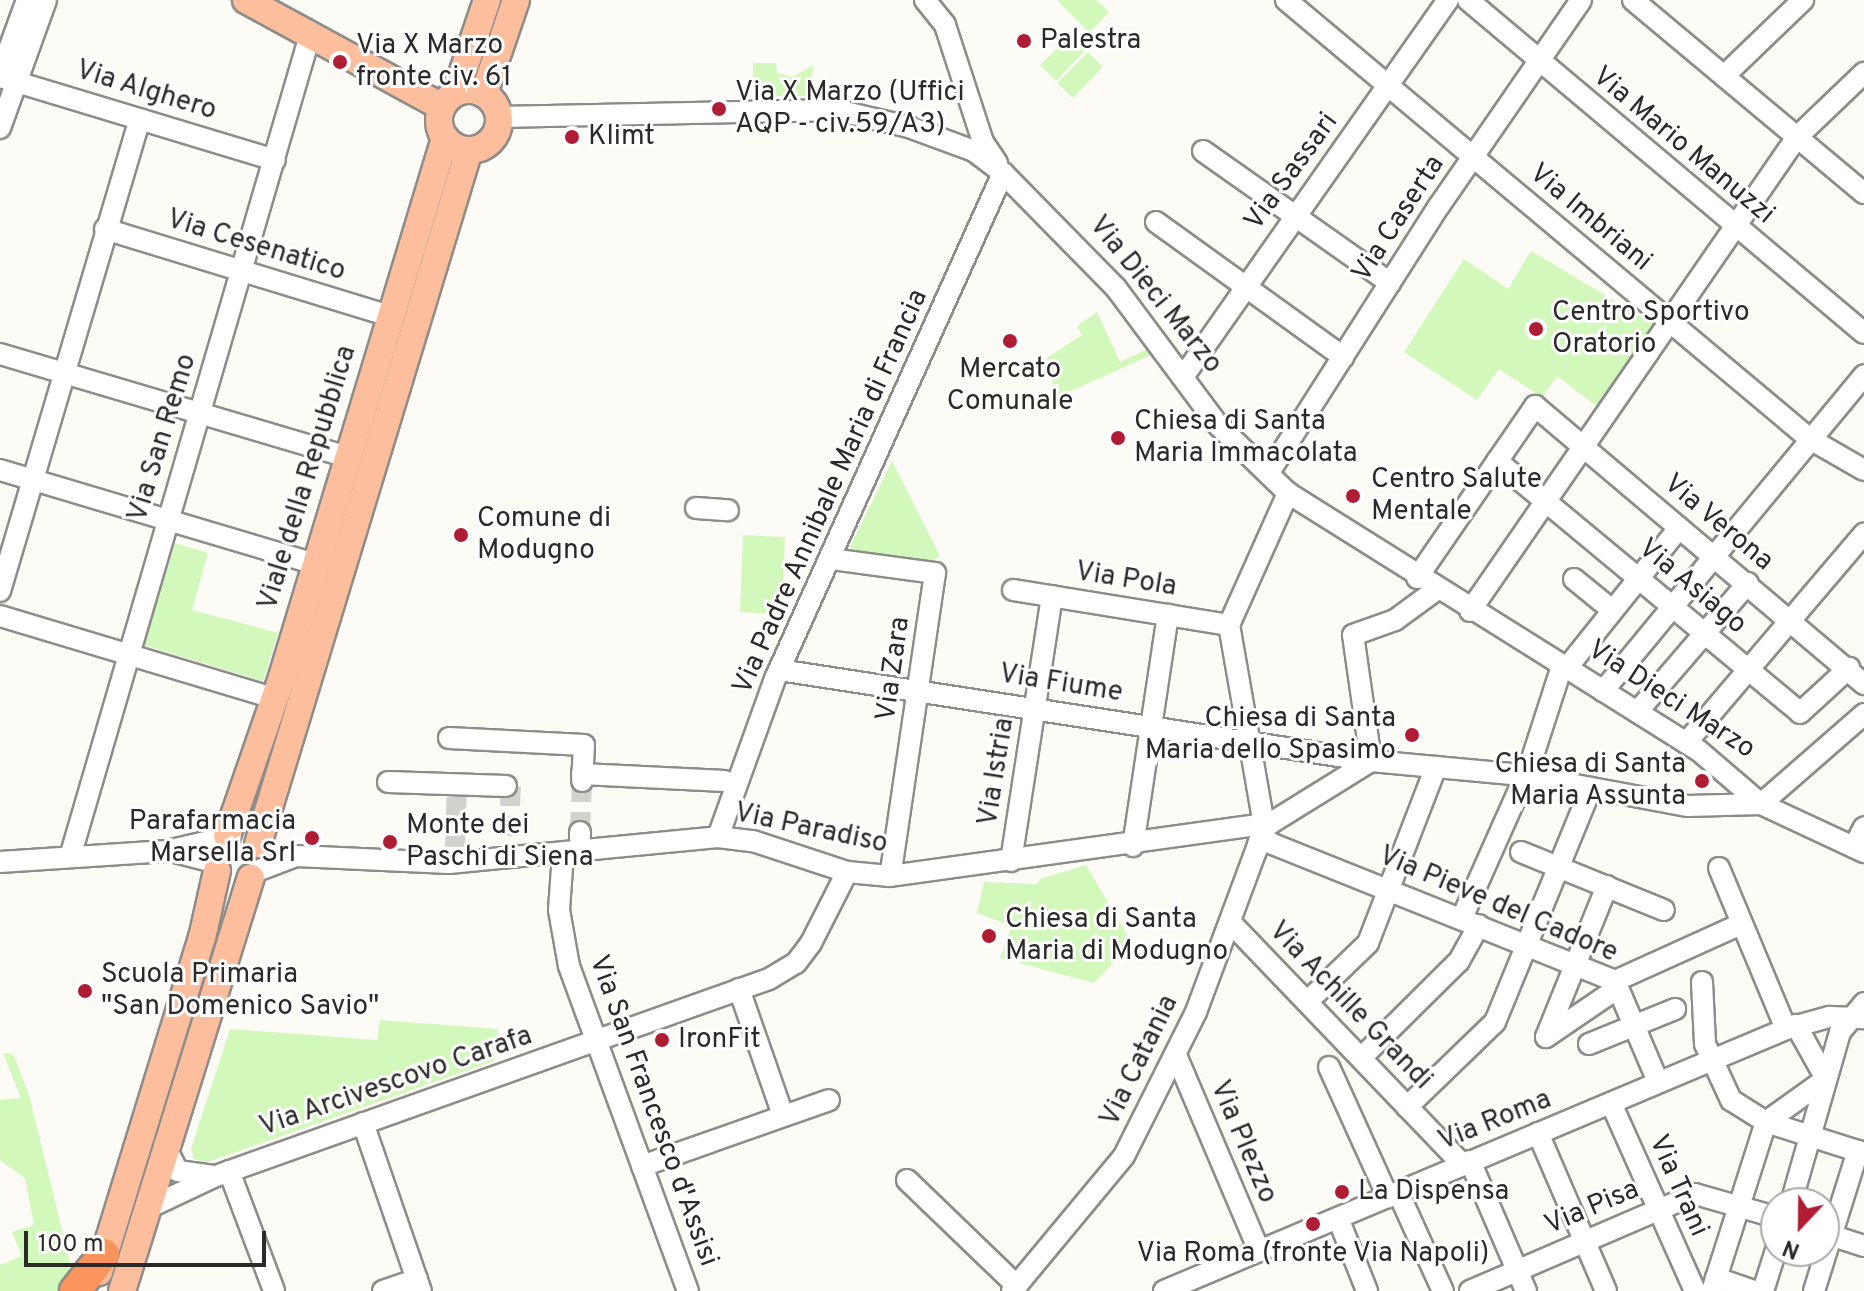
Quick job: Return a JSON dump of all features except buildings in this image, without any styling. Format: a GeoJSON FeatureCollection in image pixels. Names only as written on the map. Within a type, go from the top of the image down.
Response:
{"type":"FeatureCollection","features":[{"type":"Feature","properties":{"kind":"highway"},"geometry":{"type":"LineString","coordinates":[[75,1291],[104,1254]]}},
{"type":"Feature","properties":{"kind":"main road"},"geometry":{"type":"LineString","coordinates":[[246,0],[310,35],[449,100],[484,94]]}},
{"type":"Feature","properties":{"kind":"main road"},"geometry":{"type":"LineString","coordinates":[[484,94],[499,117],[490,141],[469,150],[445,138],[439,121],[487,0]]}},
{"type":"Feature","properties":{"kind":"main road"},"geometry":{"type":"LineString","coordinates":[[484,94],[516,0]]}},
{"type":"Feature","properties":{"kind":"main road","name":"Viale della Repubblica"},"geometry":{"type":"LineString","coordinates":[[94,1291],[202,938],[220,852],[273,698],[445,138]]}},
{"type":"Feature","properties":{"kind":"main road"},"geometry":{"type":"LineString","coordinates":[[124,1290],[165,1146],[254,875],[258,844],[469,150]]}},
{"type":"Feature","properties":{"kind":"main road"},"geometry":{"type":"LineString","coordinates":[[254,875],[230,881],[220,852],[243,835],[258,844]]}},
{"type":"Feature","properties":{"kind":"street"},"geometry":{"type":"LineString","coordinates":[[0,128],[6,77],[27,0]]}},
{"type":"Feature","properties":{"kind":"street"},"geometry":{"type":"LineString","coordinates":[[6,77],[46,0]]}},
{"type":"Feature","properties":{"kind":"street","name":"Via Imbriani"},"geometry":{"type":"LineString","coordinates":[[1286,0],[1810,439],[1864,470]]}},
{"type":"Feature","properties":{"kind":"street","name":"Via Sassari"},"geometry":{"type":"LineString","coordinates":[[1183,377],[1448,0]]}},
{"type":"Feature","properties":{"kind":"street","name":"Via Mario Manuzzi"},"geometry":{"type":"LineString","coordinates":[[1468,0],[1864,333]]}},
{"type":"Feature","properties":{"kind":"street","name":"Via Caserta"},"geometry":{"type":"LineString","coordinates":[[1270,471],[1390,283],[1581,0]]}},
{"type":"Feature","properties":{"kind":"street"},"geometry":{"type":"LineString","coordinates":[[1633,0],[1864,193]]}},
{"type":"Feature","properties":{"kind":"street"},"geometry":{"type":"LineString","coordinates":[[1724,76],[1803,0]]}},
{"type":"Feature","properties":{"kind":"street"},"geometry":{"type":"LineString","coordinates":[[934,2],[945,25],[983,142],[1003,173]]}},
{"type":"Feature","properties":{"kind":"street","name":"Via San Remo"},"geometry":{"type":"LineString","coordinates":[[70,857],[310,35]]}},
{"type":"Feature","properties":{"kind":"street"},"geometry":{"type":"LineString","coordinates":[[1470,611],[1797,137],[1864,73]]}},
{"type":"Feature","properties":{"kind":"street","name":"Via Alghero"},"geometry":{"type":"LineString","coordinates":[[6,77],[275,160]]}},
{"type":"Feature","properties":{"kind":"street","name":"Via Dieci Marzo"},"geometry":{"type":"LineString","coordinates":[[499,117],[858,112],[974,151],[1003,173],[1116,288],[1219,426],[1270,471],[1288,493],[1436,590],[1686,743],[1761,804]]}},
{"type":"Feature","properties":{"kind":"street"},"geometry":{"type":"LineString","coordinates":[[0,591],[140,119]]}},
{"type":"Feature","properties":{"kind":"street"},"geometry":{"type":"LineString","coordinates":[[1203,151],[1390,283]]}},
{"type":"Feature","properties":{"kind":"street","name":"Via Padre Annibale Maria di Francia"},"geometry":{"type":"LineString","coordinates":[[718,837],[779,670],[1003,173]]}},
{"type":"Feature","properties":{"kind":"street"},"geometry":{"type":"LineString","coordinates":[[1156,222],[1343,357]]}},
{"type":"Feature","properties":{"kind":"street","name":"Via Cesenatico"},"geometry":{"type":"LineString","coordinates":[[105,229],[390,316]]}},
{"type":"Feature","properties":{"kind":"street"},"geometry":{"type":"LineString","coordinates":[[0,354],[348,457]]}},
{"type":"Feature","properties":{"kind":"street"},"geometry":{"type":"LineString","coordinates":[[1603,691],[1864,375]]}},
{"type":"Feature","properties":{"kind":"street","name":"Via Verona"},"geometry":{"type":"LineString","coordinates":[[1497,461],[1535,406],[1849,668],[1864,684]]}},
{"type":"Feature","properties":{"kind":"street"},"geometry":{"type":"LineString","coordinates":[[1417,578],[1497,461]]}},
{"type":"Feature","properties":{"kind":"street","name":"Via Asiago"},"geometry":{"type":"LineString","coordinates":[[1497,461],[1800,713],[1849,668]]}},
{"type":"Feature","properties":{"kind":"street"},"geometry":{"type":"LineString","coordinates":[[0,470],[315,564]]}},
{"type":"Feature","properties":{"kind":"street"},"geometry":{"type":"LineString","coordinates":[[1288,493],[1229,625],[1263,829],[1371,761],[1353,635],[1395,620],[1436,590]]}},
{"type":"Feature","properties":{"kind":"street"},"geometry":{"type":"LineString","coordinates":[[696,508],[728,510]]}},
{"type":"Feature","properties":{"kind":"street"},"geometry":{"type":"LineString","coordinates":[[1361,1058],[1459,961],[1522,775],[1564,667],[1679,528]]}},
{"type":"Feature","properties":{"kind":"street"},"geometry":{"type":"LineString","coordinates":[[1686,743],[1864,534]]}},
{"type":"Feature","properties":{"kind":"street","name":"Via Zara"},"geometry":{"type":"LineString","coordinates":[[831,559],[935,573],[921,690],[890,876]]}},
{"type":"Feature","properties":{"kind":"street"},"geometry":{"type":"LineString","coordinates":[[1574,579],[1612,610]]}},
{"type":"Feature","properties":{"kind":"street"},"geometry":{"type":"LineString","coordinates":[[1637,712],[1748,583]]}},
{"type":"Feature","properties":{"kind":"street","name":"Via Pola"},"geometry":{"type":"LineString","coordinates":[[1013,590],[1229,625]]}},
{"type":"Feature","properties":{"kind":"street","name":"Via Istria"},"geometry":{"type":"LineString","coordinates":[[1011,861],[1052,596]]}},
{"type":"Feature","properties":{"kind":"street"},"geometry":{"type":"LineString","coordinates":[[1133,846],[1168,615]]}},
{"type":"Feature","properties":{"kind":"street"},"geometry":{"type":"LineString","coordinates":[[0,616],[273,698]]}},
{"type":"Feature","properties":{"kind":"street","name":"Via Fiume"},"geometry":{"type":"LineString","coordinates":[[779,670],[1371,761],[1522,775],[1688,806],[1761,804]]}},
{"type":"Feature","properties":{"kind":"street"},"geometry":{"type":"LineString","coordinates":[[1864,714],[1761,804],[1859,849],[1864,827]]}},
{"type":"Feature","properties":{"kind":"street"},"geometry":{"type":"LineString","coordinates":[[449,738],[584,745],[582,778],[725,781]]}},
{"type":"Feature","properties":{"kind":"street"},"geometry":{"type":"LineString","coordinates":[[1307,1002],[1368,943],[1436,767]]}},
{"type":"Feature","properties":{"kind":"street"},"geometry":{"type":"LineString","coordinates":[[388,782],[506,786]]}},
{"type":"Feature","properties":{"kind":"street"},"geometry":{"type":"LineString","coordinates":[[1407,1107],[1495,1022],[1591,788]]}},
{"type":"Feature","properties":{"kind":"street","name":"Via Paradiso"},"geometry":{"type":"LineString","coordinates":[[258,844],[296,856],[403,863],[563,854],[718,837],[753,841],[847,872],[890,876],[1263,829]]}},
{"type":"Feature","properties":{"kind":"street","name":"Via Pieve del Cadore"},"geometry":{"type":"LineString","coordinates":[[1263,829],[1274,844],[1527,944],[1617,984],[1658,1082]]}},
{"type":"Feature","properties":{"kind":"street","name":"Via Catania"},"geometry":{"type":"LineString","coordinates":[[1014,1289],[1115,1170],[1176,1055],[1230,922],[1263,829]]}},
{"type":"Feature","properties":{"kind":"street"},"geometry":{"type":"LineString","coordinates":[[0,862],[167,851],[220,852]]}},
{"type":"Feature","properties":{"kind":"street"},"geometry":{"type":"LineString","coordinates":[[1521,852],[1664,910]]}},
{"type":"Feature","properties":{"kind":"street","name":"Via San Francesco d'Assisi"},"geometry":{"type":"LineString","coordinates":[[563,854],[559,910],[569,966],[688,1291]]}},
{"type":"Feature","properties":{"kind":"street","name":"Via Paradiso"},"geometry":{"type":"LineString","coordinates":[[254,875],[296,856]]}},
{"type":"Feature","properties":{"kind":"street"},"geometry":{"type":"LineString","coordinates":[[1719,868],[1741,924],[1791,1027],[1826,1079]]}},
{"type":"Feature","properties":{"kind":"street","name":"Via Arcivescovo Carafa"},"geometry":{"type":"LineString","coordinates":[[148,1208],[223,1173],[739,989],[796,963],[847,872]]}},
{"type":"Feature","properties":{"kind":"street"},"geometry":{"type":"LineString","coordinates":[[1607,886],[1546,1037],[1617,984],[1741,924]]}},
{"type":"Feature","properties":{"kind":"street","name":"Via Achille Grandi"},"geometry":{"type":"LineString","coordinates":[[1230,922],[1407,1107],[1466,1163]]}},
{"type":"Feature","properties":{"kind":"street"},"geometry":{"type":"LineString","coordinates":[[1702,982],[1702,1021],[1712,1060],[1731,1100],[1766,1122],[1861,1152],[1840,1204]]}},
{"type":"Feature","properties":{"kind":"street"},"geometry":{"type":"LineString","coordinates":[[739,989],[783,1115]]}},
{"type":"Feature","properties":{"kind":"street"},"geometry":{"type":"LineString","coordinates":[[1589,1044],[1675,1009]]}},
{"type":"Feature","properties":{"kind":"street"},"geometry":{"type":"LineString","coordinates":[[1796,1187],[1840,1032],[1860,1012]]}},
{"type":"Feature","properties":{"kind":"street","name":"Via Roma"},"geometry":{"type":"LineString","coordinates":[[1164,1291],[1212,1282],[1259,1251],[1791,1027],[1860,1012]]}},
{"type":"Feature","properties":{"kind":"street","name":"Via Plezzo"},"geometry":{"type":"LineString","coordinates":[[1176,1055],[1259,1251]]}},
{"type":"Feature","properties":{"kind":"street"},"geometry":{"type":"LineString","coordinates":[[1329,1067],[1443,1291]]}},
{"type":"Feature","properties":{"kind":"street"},"geometry":{"type":"LineString","coordinates":[[1754,1291],[1700,1288],[1738,1205],[1766,1122],[1826,1079]]}},
{"type":"Feature","properties":{"kind":"street"},"geometry":{"type":"LineString","coordinates":[[642,1166],[829,1100]]}},
{"type":"Feature","properties":{"kind":"street","name":"Via Trani"},"geometry":{"type":"LineString","coordinates":[[1611,1103],[1658,1210],[1700,1288]]}},
{"type":"Feature","properties":{"kind":"street"},"geometry":{"type":"LineString","coordinates":[[363,1123],[419,1285],[383,1291]]}},
{"type":"Feature","properties":{"kind":"street"},"geometry":{"type":"LineString","coordinates":[[1538,1133],[1606,1291]]}},
{"type":"Feature","properties":{"kind":"street","name":"Via Arcivescovo Carafa"},"geometry":{"type":"LineString","coordinates":[[165,1146],[178,1171],[223,1173]]}},
{"type":"Feature","properties":{"kind":"street"},"geometry":{"type":"LineString","coordinates":[[1466,1163],[1526,1291]]}},
{"type":"Feature","properties":{"kind":"street"},"geometry":{"type":"LineString","coordinates":[[223,1173],[274,1291]]}},
{"type":"Feature","properties":{"kind":"street"},"geometry":{"type":"LineString","coordinates":[[907,1180],[1014,1289]]}},
{"type":"Feature","properties":{"kind":"street","name":"Via Pisa"},"geometry":{"type":"LineString","coordinates":[[1470,1291],[1695,1194],[1760,1212]]}},
{"type":"Feature","properties":{"kind":"street"},"geometry":{"type":"LineString","coordinates":[[1338,1218],[1367,1291]]}},
{"type":"Feature","properties":{"kind":"street"},"geometry":{"type":"LineString","coordinates":[[1840,1238],[1864,1246]]}},
{"type":"Feature","properties":{"kind":"street"},"geometry":{"type":"LineString","coordinates":[[1763,1291],[1771,1267]]}},
{"type":"Feature","properties":{"kind":"street"},"geometry":{"type":"LineString","coordinates":[[1814,1291],[1820,1267]]}},
{"type":"Feature","properties":{"kind":"green space"},"geometry":{"type":"Polygon","coordinates":[[[1057,0],[1096,0],[1109,12],[1089,33],[1057,0]]]}},
{"type":"Feature","properties":{"kind":"green space"},"geometry":{"type":"Polygon","coordinates":[[[1071,35],[1086,50],[1056,81],[1040,65],[1071,35]]]}},
{"type":"Feature","properties":{"kind":"green space"},"geometry":{"type":"Polygon","coordinates":[[[1088,52],[1103,67],[1073,98],[1057,83],[1088,52]]]}},
{"type":"Feature","properties":{"kind":"green space"},"geometry":{"type":"Polygon","coordinates":[[[753,63],[776,63],[777,73],[793,77],[813,65],[811,96],[753,96],[753,63]]]}},
{"type":"Feature","properties":{"kind":"green space","name":"Centro Sportivo Oratorio"},"geometry":{"type":"Polygon","coordinates":[[[1531,251],[1655,325],[1599,408],[1557,376],[1542,397],[1499,369],[1477,400],[1404,352],[1464,259],[1508,289],[1531,251]]]}},
{"type":"Feature","properties":{"kind":"green space"},"geometry":{"type":"Polygon","coordinates":[[[1097,312],[1120,362],[1149,348],[1153,354],[1058,397],[1044,360],[1082,335],[1077,326],[1097,312]]]}},
{"type":"Feature","properties":{"kind":"green space"},"geometry":{"type":"Polygon","coordinates":[[[892,461],[940,556],[927,563],[856,553],[850,547],[892,461]]]}},
{"type":"Feature","properties":{"kind":"green space"},"geometry":{"type":"Polygon","coordinates":[[[743,535],[785,537],[782,614],[740,612],[743,535]]]}},
{"type":"Feature","properties":{"kind":"green space"},"geometry":{"type":"Polygon","coordinates":[[[175,543],[208,553],[192,610],[278,633],[263,681],[144,645],[175,543]]]}},
{"type":"Feature","properties":{"kind":"green space"},"geometry":{"type":"Polygon","coordinates":[[[1086,865],[1132,943],[1094,983],[1000,958],[1012,926],[977,913],[984,882],[1038,884],[1040,879],[1086,865]]]}},
{"type":"Feature","properties":{"kind":"green space"},"geometry":{"type":"Polygon","coordinates":[[[380,1020],[498,1029],[494,1061],[205,1163],[194,1159],[191,1149],[230,1029],[377,1040],[380,1020]]]}},
{"type":"Feature","properties":{"kind":"green space"},"geometry":{"type":"Polygon","coordinates":[[[3,1053],[13,1054],[29,1095],[70,1263],[66,1291],[0,1291],[0,1265],[22,1256],[12,1232],[34,1225],[25,1178],[0,1160],[0,1100],[21,1098],[3,1053]]]}},
{"type":"Feature","properties":{"kind":"tunnel"},"geometry":{"type":"LineString","coordinates":[[580,832],[582,781]]}},
{"type":"Feature","properties":{"kind":"tunnel"},"geometry":{"type":"LineString","coordinates":[[455,847],[457,784]]}},
{"type":"Feature","properties":{"kind":"tunnel"},"geometry":{"type":"LineString","coordinates":[[506,786],[511,786],[508,843]]}},
{"type":"Feature","properties":{"kind":"place","name":"Palestra"},"geometry":{"type":"Point","coordinates":[1024,41]}},
{"type":"Feature","properties":{"kind":"place","name":"Via X Marzo fronte civ. 61"},"geometry":{"type":"Point","coordinates":[340,62]}},
{"type":"Feature","properties":{"kind":"place","name":"Via X Marzo (Uffici AQP - civ.59/A3)"},"geometry":{"type":"Point","coordinates":[719,109]}},
{"type":"Feature","properties":{"kind":"place","name":"Klimt"},"geometry":{"type":"Point","coordinates":[572,137]}},
{"type":"Feature","properties":{"kind":"place","name":"Centro Sportivo Oratorio"},"geometry":{"type":"Point","coordinates":[1536,329]}},
{"type":"Feature","properties":{"kind":"place","name":"Mercato Comunale"},"geometry":{"type":"Point","coordinates":[1010,341]}},
{"type":"Feature","properties":{"kind":"place","name":"Chiesa di Santa Maria Immacolata"},"geometry":{"type":"Point","coordinates":[1118,438]}},
{"type":"Feature","properties":{"kind":"place","name":"Centro Salute Mentale"},"geometry":{"type":"Point","coordinates":[1353,496]}},
{"type":"Feature","properties":{"kind":"place","name":"Comune di Modugno"},"geometry":{"type":"Point","coordinates":[461,535]}},
{"type":"Feature","properties":{"kind":"place","name":"Chiesa di Santa Maria dello Spasimo"},"geometry":{"type":"Point","coordinates":[1412,735]}},
{"type":"Feature","properties":{"kind":"place","name":"Chiesa di Santa Maria Assunta"},"geometry":{"type":"Point","coordinates":[1702,781]}},
{"type":"Feature","properties":{"kind":"place","name":"Parafarmacia Marsella Srl"},"geometry":{"type":"Point","coordinates":[312,838]}},
{"type":"Feature","properties":{"kind":"place","name":"Monte dei Paschi di Siena"},"geometry":{"type":"Point","coordinates":[390,842]}},
{"type":"Feature","properties":{"kind":"place","name":"Chiesa di Santa Maria di Modugno"},"geometry":{"type":"Point","coordinates":[989,936]}},
{"type":"Feature","properties":{"kind":"place","name":"Scuola Primaria \"San Domenico Savio\""},"geometry":{"type":"Point","coordinates":[85,991]}},
{"type":"Feature","properties":{"kind":"place","name":"IronFit"},"geometry":{"type":"Point","coordinates":[662,1040]}},
{"type":"Feature","properties":{"kind":"place","name":"La Dispensa"},"geometry":{"type":"Point","coordinates":[1342,1192]}},
{"type":"Feature","properties":{"kind":"place","name":"Via Roma (fronte Via Napoli)"},"geometry":{"type":"Point","coordinates":[1313,1224]}}]}
